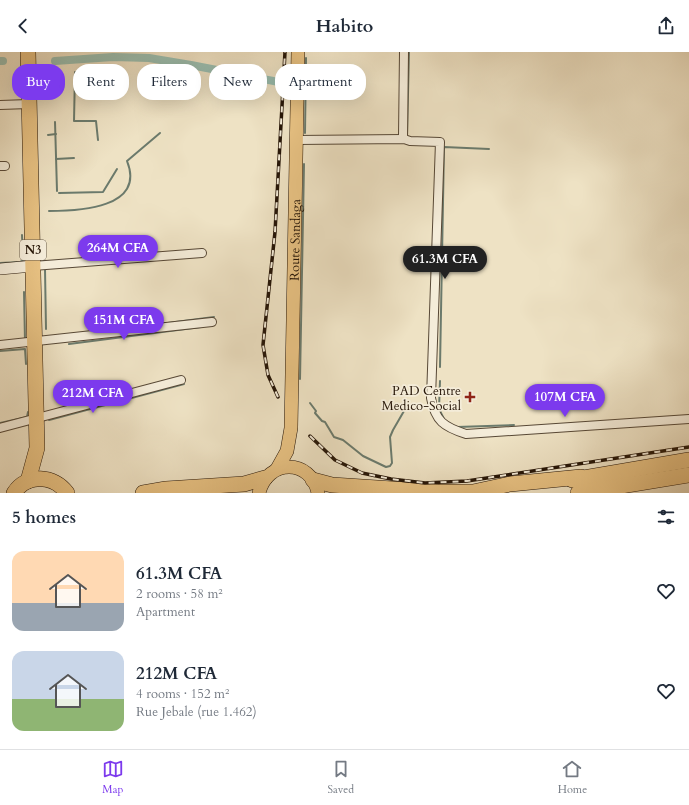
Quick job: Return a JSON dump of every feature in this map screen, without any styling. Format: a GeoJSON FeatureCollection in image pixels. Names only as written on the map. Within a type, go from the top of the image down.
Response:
{"type":"FeatureCollection","features":[{"type":"Feature","properties":{"kind":"highway","name":"N3"},"geometry":{"type":"LineString","coordinates":[[28,52],[37,448]]}},
{"type":"Feature","properties":{"kind":"highway"},"geometry":{"type":"LineString","coordinates":[[37,448],[47,479]]}},
{"type":"Feature","properties":{"kind":"highway"},"geometry":{"type":"LineString","coordinates":[[28,481],[37,448]]}},
{"type":"Feature","properties":{"kind":"highway"},"geometry":{"type":"LineString","coordinates":[[316,487],[332,485],[438,492],[474,492],[510,484],[580,489],[689,460]]}},
{"type":"Feature","properties":{"kind":"highway"},"geometry":{"type":"LineString","coordinates":[[513,493],[580,489],[689,475]]}},
{"type":"Feature","properties":{"kind":"highway"},"geometry":{"type":"LineString","coordinates":[[14,493],[28,481],[34,479],[47,479],[58,484],[67,493]]}},
{"type":"Feature","properties":{"kind":"highway"},"geometry":{"type":"LineString","coordinates":[[143,493],[166,489],[244,484],[261,486]]}},
{"type":"Feature","properties":{"kind":"main road","name":"Route Sandaga"},"geometry":{"type":"LineString","coordinates":[[291,428],[298,52]]}},
{"type":"Feature","properties":{"kind":"main road"},"geometry":{"type":"LineString","coordinates":[[277,469],[287,451],[291,428]]}},
{"type":"Feature","properties":{"kind":"main road"},"geometry":{"type":"LineString","coordinates":[[291,428],[294,450],[301,470]]}},
{"type":"Feature","properties":{"kind":"main road"},"geometry":{"type":"LineString","coordinates":[[261,486],[270,473],[277,469],[290,467],[308,474],[316,487]]}},
{"type":"Feature","properties":{"kind":"street"},"geometry":{"type":"LineString","coordinates":[[404,52],[404,139]]}},
{"type":"Feature","properties":{"kind":"street"},"geometry":{"type":"LineString","coordinates":[[0,105],[29,104]]}},
{"type":"Feature","properties":{"kind":"street"},"geometry":{"type":"LineString","coordinates":[[296,140],[404,139],[410,141],[440,142],[431,398],[433,409],[439,420],[451,429],[466,434],[689,420]]}},
{"type":"Feature","properties":{"kind":"street"},"geometry":{"type":"LineString","coordinates":[[0,269],[202,253]]}},
{"type":"Feature","properties":{"kind":"street"},"geometry":{"type":"LineString","coordinates":[[0,346],[212,322]]}},
{"type":"Feature","properties":{"kind":"street"},"geometry":{"type":"LineString","coordinates":[[0,428],[36,420],[181,380]]}},
{"type":"Feature","properties":{"kind":"waterway"},"geometry":{"type":"LineString","coordinates":[[407,137],[409,52]]}},
{"type":"Feature","properties":{"kind":"waterway"},"geometry":{"type":"LineString","coordinates":[[55,61],[113,57],[149,58],[275,81]]}},
{"type":"Feature","properties":{"kind":"waterway"},"geometry":{"type":"LineString","coordinates":[[305,133],[306,58]]}},
{"type":"Feature","properties":{"kind":"waterway"},"geometry":{"type":"LineString","coordinates":[[74,100],[74,121],[96,121],[98,140]]}},
{"type":"Feature","properties":{"kind":"waterway"},"geometry":{"type":"LineString","coordinates":[[55,122],[57,191]]}},
{"type":"Feature","properties":{"kind":"waterway"},"geometry":{"type":"LineString","coordinates":[[49,211],[92,208],[106,204],[119,197],[127,189],[130,177],[127,161],[160,133]]}},
{"type":"Feature","properties":{"kind":"waterway"},"geometry":{"type":"LineString","coordinates":[[48,135],[56,134]]}},
{"type":"Feature","properties":{"kind":"waterway"},"geometry":{"type":"LineString","coordinates":[[440,367],[444,147],[489,149]]}},
{"type":"Feature","properties":{"kind":"waterway"},"geometry":{"type":"LineString","coordinates":[[56,159],[74,158]]}},
{"type":"Feature","properties":{"kind":"waterway"},"geometry":{"type":"LineString","coordinates":[[300,379],[304,164]]}},
{"type":"Feature","properties":{"kind":"waterway"},"geometry":{"type":"LineString","coordinates":[[59,193],[103,192],[117,169]]}},
{"type":"Feature","properties":{"kind":"waterway"},"geometry":{"type":"LineString","coordinates":[[0,263],[20,262],[23,260],[22,235]]}},
{"type":"Feature","properties":{"kind":"waterway"},"geometry":{"type":"LineString","coordinates":[[43,243],[44,261]]}},
{"type":"Feature","properties":{"kind":"waterway"},"geometry":{"type":"LineString","coordinates":[[45,269],[46,329]]}},
{"type":"Feature","properties":{"kind":"waterway"},"geometry":{"type":"LineString","coordinates":[[24,292],[25,341]]}},
{"type":"Feature","properties":{"kind":"waterway"},"geometry":{"type":"LineString","coordinates":[[160,324],[214,317]]}},
{"type":"Feature","properties":{"kind":"waterway"},"geometry":{"type":"LineString","coordinates":[[69,344],[201,327]]}},
{"type":"Feature","properties":{"kind":"waterway"},"geometry":{"type":"LineString","coordinates":[[0,351],[25,349],[26,364]]}},
{"type":"Feature","properties":{"kind":"waterway"},"geometry":{"type":"LineString","coordinates":[[440,381],[439,409],[444,419]]}},
{"type":"Feature","properties":{"kind":"waterway"},"geometry":{"type":"LineString","coordinates":[[49,420],[184,384]]}},
{"type":"Feature","properties":{"kind":"waterway"},"geometry":{"type":"LineString","coordinates":[[310,403],[316,411],[315,413],[322,421],[325,422],[334,437],[343,440],[363,456],[386,467],[390,466],[392,463],[390,437],[404,411]]}},
{"type":"Feature","properties":{"kind":"waterway"},"geometry":{"type":"LineString","coordinates":[[0,423],[27,417],[28,412]]}},
{"type":"Feature","properties":{"kind":"waterway"},"geometry":{"type":"LineString","coordinates":[[457,427],[514,425]]}},
{"type":"Feature","properties":{"kind":"railway"},"geometry":{"type":"LineString","coordinates":[[278,397],[268,375],[263,345],[275,232],[285,52]]}},
{"type":"Feature","properties":{"kind":"railway"},"geometry":{"type":"LineString","coordinates":[[310,436],[335,460],[362,473],[391,479],[425,483],[467,481],[689,447]]}},
{"type":"Feature","properties":{"kind":"place","name":"PAD Centre Medico-Social"},"geometry":{"type":"Point","coordinates":[470,397]}}]}
